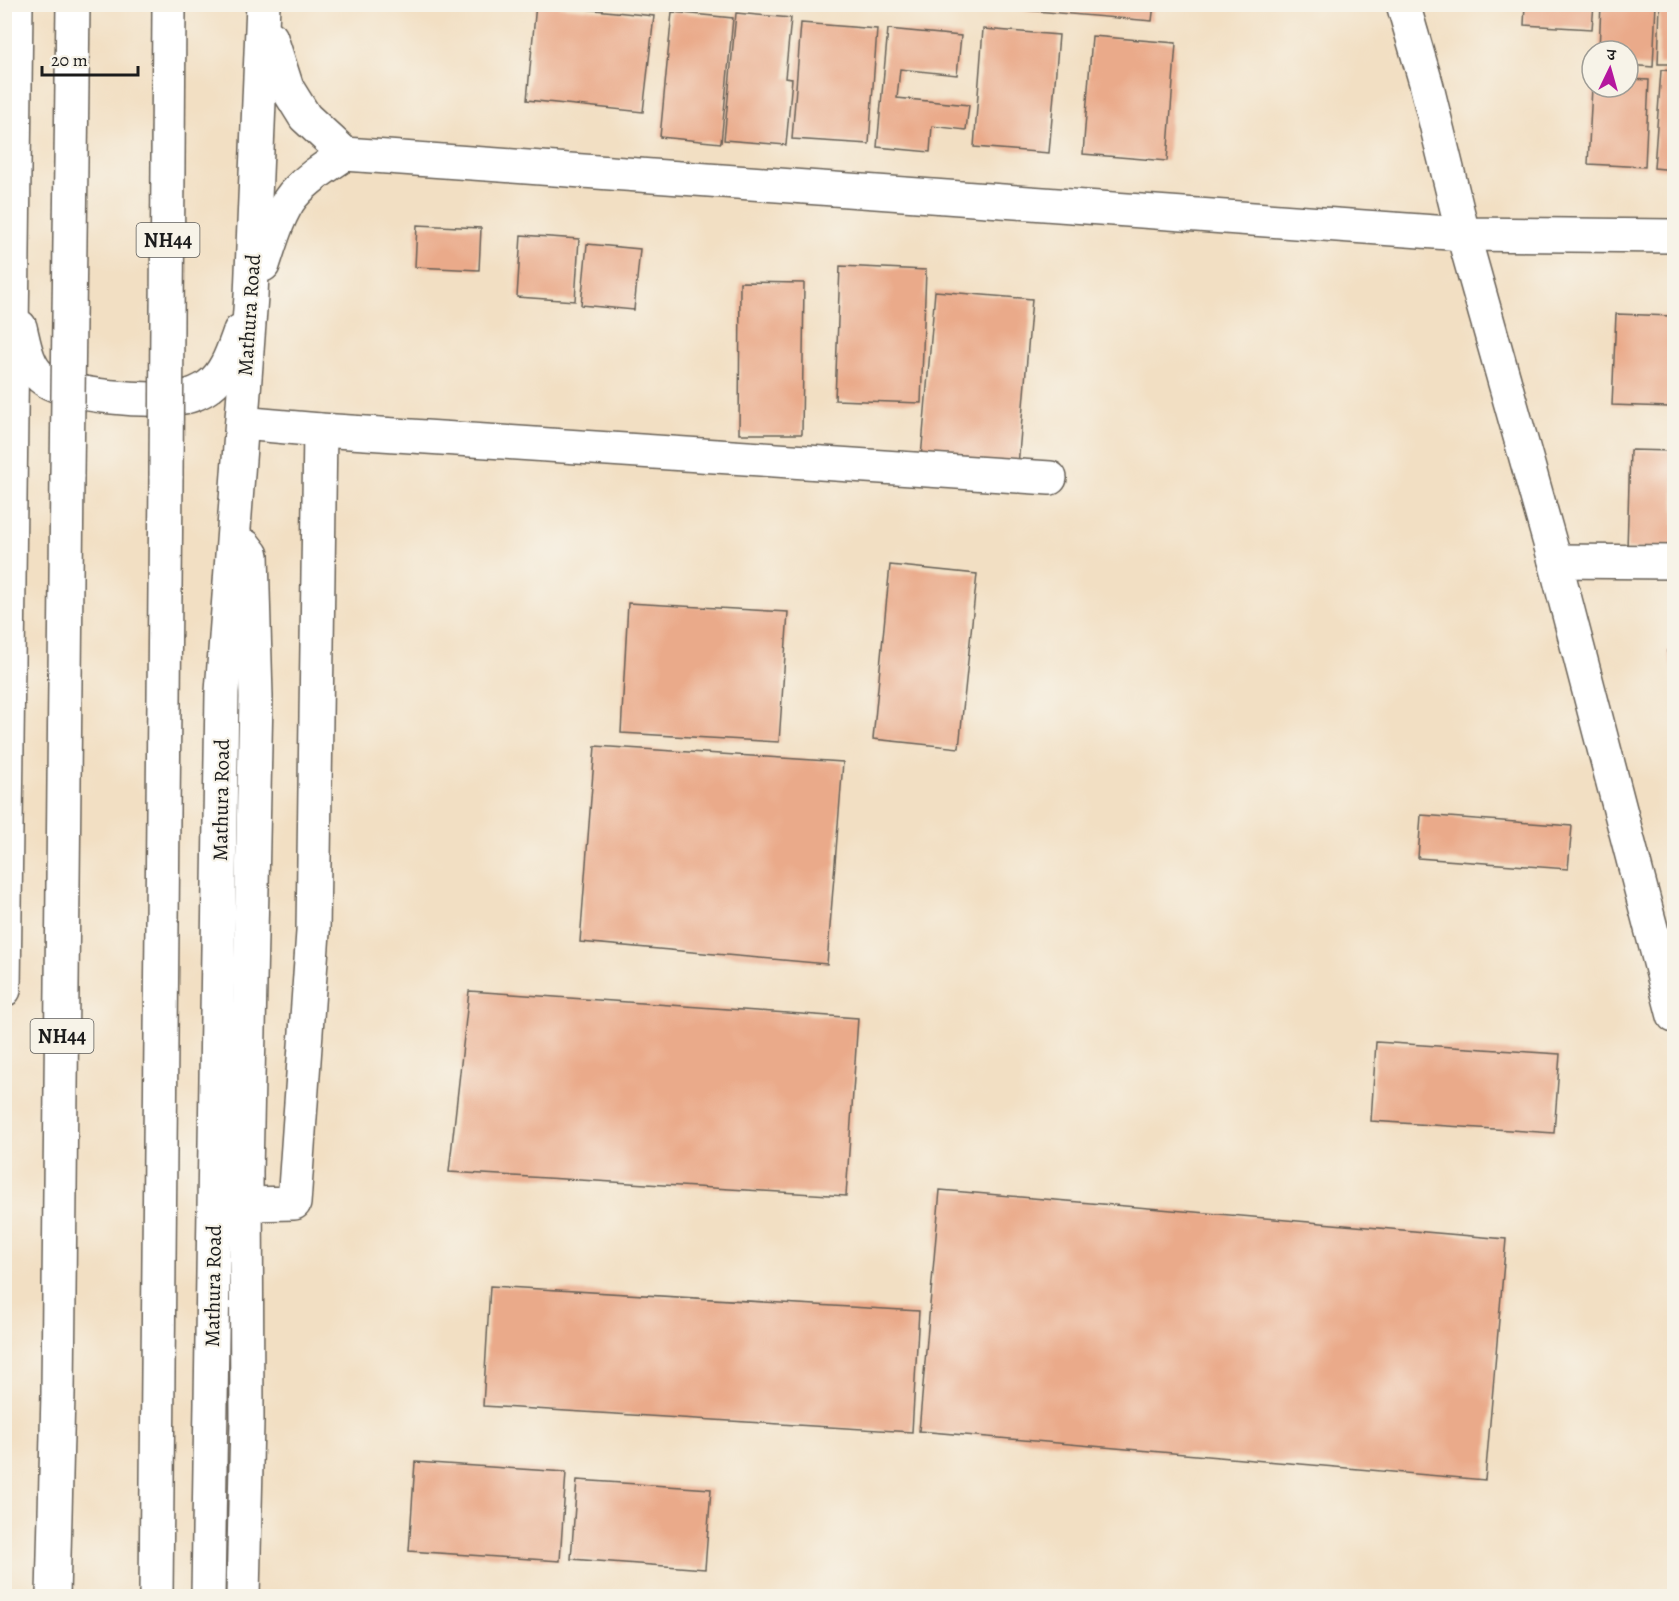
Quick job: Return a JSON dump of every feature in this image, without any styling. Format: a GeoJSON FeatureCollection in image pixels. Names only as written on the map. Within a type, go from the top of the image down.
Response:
{"type":"FeatureCollection","features":[{"type":"Feature","properties":{"kind":"main road"},"geometry":{"type":"LineString","coordinates":[[4,990],[8,428],[16,4]]}},
{"type":"Feature","properties":{"kind":"main road","name":"NH44"},"geometry":{"type":"LineString","coordinates":[[53,1596],[58,1357],[73,4]]}},
{"type":"Feature","properties":{"kind":"main road","name":"NH44"},"geometry":{"type":"LineString","coordinates":[[156,1596],[170,4]]}},
{"type":"Feature","properties":{"kind":"main road"},"geometry":{"type":"LineString","coordinates":[[1404,4],[1463,234],[1555,561],[1674,1016]]}},
{"type":"Feature","properties":{"kind":"main road"},"geometry":{"type":"LineString","coordinates":[[263,5],[276,59],[287,88],[305,117],[345,154]]}},
{"type":"Feature","properties":{"kind":"main road","name":"Mathura Road"},"geometry":{"type":"LineString","coordinates":[[208,1596],[222,704],[251,296],[263,5]]}},
{"type":"Feature","properties":{"kind":"main road"},"geometry":{"type":"LineString","coordinates":[[12,296],[28,357],[38,375],[49,383],[72,391],[126,398],[185,397],[210,386],[225,368],[279,222],[292,197],[315,174],[345,154],[1463,234],[1674,236]]}},
{"type":"Feature","properties":{"kind":"main road"},"geometry":{"type":"LineString","coordinates":[[242,423],[1050,478]]}},
{"type":"Feature","properties":{"kind":"main road"},"geometry":{"type":"LineString","coordinates":[[246,1204],[294,1203],[313,932],[320,430]]}},
{"type":"Feature","properties":{"kind":"main road"},"geometry":{"type":"LineString","coordinates":[[234,533],[252,555],[255,685],[246,1204],[247,1421],[243,1596]]}},
{"type":"Feature","properties":{"kind":"main road"},"geometry":{"type":"LineString","coordinates":[[1555,561],[1674,562]]}},
{"type":"Feature","properties":{"kind":"building"},"geometry":{"type":"Polygon","coordinates":[[[536,4],[654,16],[643,112],[527,100],[536,4]]]}},
{"type":"Feature","properties":{"kind":"building"},"geometry":{"type":"Polygon","coordinates":[[[988,4],[1154,4],[1152,21],[988,7],[988,4]]]}},
{"type":"Feature","properties":{"kind":"building"},"geometry":{"type":"Polygon","coordinates":[[[1525,4],[1594,4],[1592,29],[1524,25],[1525,4]]]}},
{"type":"Feature","properties":{"kind":"building"},"geometry":{"type":"Polygon","coordinates":[[[1601,4],[1656,4],[1653,67],[1640,66],[1640,39],[1600,39],[1601,4]]]}},
{"type":"Feature","properties":{"kind":"building"},"geometry":{"type":"Polygon","coordinates":[[[1660,4],[1674,4],[1674,64],[1658,64],[1660,4]]]}},
{"type":"Feature","properties":{"kind":"building"},"geometry":{"type":"Polygon","coordinates":[[[672,12],[733,18],[721,143],[660,137],[672,12]]]}},
{"type":"Feature","properties":{"kind":"building"},"geometry":{"type":"Polygon","coordinates":[[[736,13],[791,18],[785,78],[792,79],[786,145],[724,140],[736,13]]]}},
{"type":"Feature","properties":{"kind":"building"},"geometry":{"type":"Polygon","coordinates":[[[801,23],[877,29],[869,144],[792,139],[801,23]]]}},
{"type":"Feature","properties":{"kind":"building"},"geometry":{"type":"Polygon","coordinates":[[[888,29],[961,36],[957,75],[900,69],[897,98],[969,105],[966,130],[932,126],[930,152],[877,147],[888,29]]]}},
{"type":"Feature","properties":{"kind":"building"},"geometry":{"type":"Polygon","coordinates":[[[983,29],[1059,35],[1049,153],[974,147],[983,29]]]}},
{"type":"Feature","properties":{"kind":"building"},"geometry":{"type":"Polygon","coordinates":[[[1092,36],[1176,43],[1167,161],[1083,154],[1092,36]]]}},
{"type":"Feature","properties":{"kind":"building"},"geometry":{"type":"Polygon","coordinates":[[[1661,70],[1674,71],[1674,170],[1654,168],[1661,70]]]}},
{"type":"Feature","properties":{"kind":"building"},"geometry":{"type":"Polygon","coordinates":[[[1640,80],[1649,80],[1645,167],[1588,164],[1591,99],[1640,99],[1640,80]]]}},
{"type":"Feature","properties":{"kind":"building"},"geometry":{"type":"Polygon","coordinates":[[[417,225],[481,228],[479,270],[415,267],[417,225]]]}},
{"type":"Feature","properties":{"kind":"building"},"geometry":{"type":"Polygon","coordinates":[[[521,235],[579,239],[575,301],[517,297],[521,235]]]}},
{"type":"Feature","properties":{"kind":"building"},"geometry":{"type":"Polygon","coordinates":[[[587,244],[640,249],[634,310],[581,305],[587,244]]]}},
{"type":"Feature","properties":{"kind":"building"},"geometry":{"type":"Polygon","coordinates":[[[840,266],[926,270],[921,403],[835,400],[840,266]]]}},
{"type":"Feature","properties":{"kind":"building"},"geometry":{"type":"Polygon","coordinates":[[[740,282],[804,283],[802,434],[739,434],[740,282]]]}},
{"type":"Feature","properties":{"kind":"building"},"geometry":{"type":"Polygon","coordinates":[[[935,291],[1032,299],[1018,466],[921,458],[935,291]]]}},
{"type":"Feature","properties":{"kind":"building"},"geometry":{"type":"Polygon","coordinates":[[[1616,314],[1672,316],[1669,407],[1612,405],[1616,314]]]}},
{"type":"Feature","properties":{"kind":"building"},"geometry":{"type":"Polygon","coordinates":[[[1630,450],[1674,451],[1674,550],[1627,549],[1630,450]]]}},
{"type":"Feature","properties":{"kind":"building"},"geometry":{"type":"Polygon","coordinates":[[[890,565],[977,574],[959,748],[873,739],[890,565]]]}},
{"type":"Feature","properties":{"kind":"building"},"geometry":{"type":"Polygon","coordinates":[[[628,603],[788,612],[779,742],[621,733],[628,603]]]}},
{"type":"Feature","properties":{"kind":"building"},"geometry":{"type":"Polygon","coordinates":[[[1674,649],[1674,677],[1667,651],[1674,649]]]}},
{"type":"Feature","properties":{"kind":"building"},"geometry":{"type":"Polygon","coordinates":[[[595,746],[843,762],[827,964],[580,942],[595,746]]]}},
{"type":"Feature","properties":{"kind":"building"},"geometry":{"type":"Polygon","coordinates":[[[1421,815],[1572,826],[1568,869],[1418,858],[1421,815]]]}},
{"type":"Feature","properties":{"kind":"building"},"geometry":{"type":"Polygon","coordinates":[[[469,991],[858,1018],[846,1196],[449,1172],[469,991]]]}},
{"type":"Feature","properties":{"kind":"building"},"geometry":{"type":"Polygon","coordinates":[[[1376,1042],[1560,1054],[1554,1133],[1371,1121],[1376,1042]]]}},
{"type":"Feature","properties":{"kind":"building"},"geometry":{"type":"Polygon","coordinates":[[[940,1190],[1506,1239],[1485,1480],[919,1431],[940,1190]]]}},
{"type":"Feature","properties":{"kind":"building"},"geometry":{"type":"Polygon","coordinates":[[[490,1286],[919,1311],[912,1432],[483,1406],[490,1286]]]}},
{"type":"Feature","properties":{"kind":"building"},"geometry":{"type":"Polygon","coordinates":[[[415,1462],[566,1472],[560,1561],[409,1551],[415,1462]]]}},
{"type":"Feature","properties":{"kind":"building"},"geometry":{"type":"Polygon","coordinates":[[[577,1480],[711,1489],[705,1569],[571,1559],[577,1480]]]}}]}
